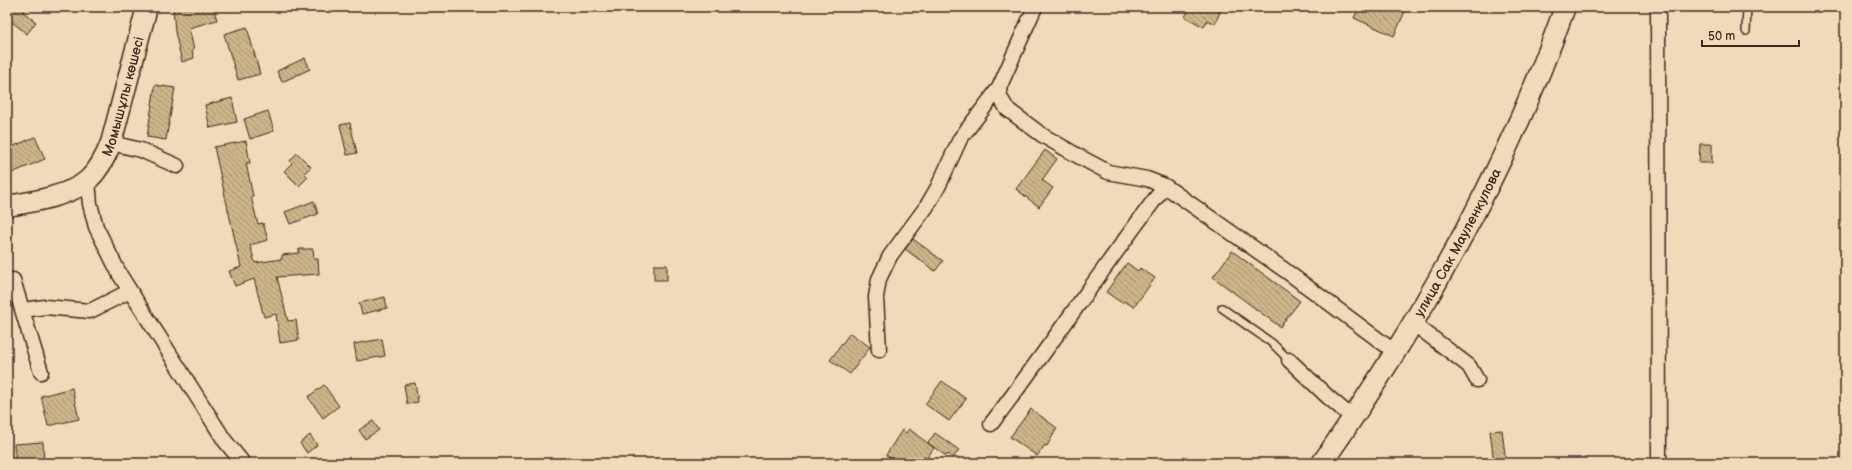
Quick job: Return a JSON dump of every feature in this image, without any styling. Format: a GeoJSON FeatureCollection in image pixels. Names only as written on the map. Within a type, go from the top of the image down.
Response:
{"type":"FeatureCollection","features":[{"type":"Feature","properties":{"kind":"main road","name":"Момышұлы көшесі"},"geometry":{"type":"LineString","coordinates":[[88,180],[102,162],[111,143],[147,7]]}},
{"type":"Feature","properties":{"kind":"main road","name":"улица Сак Мауленкулова"},"geometry":{"type":"LineString","coordinates":[[1322,463],[1353,418],[1413,323],[1468,227],[1510,143],[1550,48],[1565,7]]}},
{"type":"Feature","properties":{"kind":"main road"},"geometry":{"type":"LineString","coordinates":[[7,206],[58,195],[88,180]]}},
{"type":"Feature","properties":{"kind":"street"},"geometry":{"type":"LineString","coordinates":[[879,350],[876,297],[879,279],[890,256],[927,206],[938,187],[960,139],[999,88],[1035,7]]}},
{"type":"Feature","properties":{"kind":"street"},"geometry":{"type":"LineString","coordinates":[[1658,7],[1659,463]]}},
{"type":"Feature","properties":{"kind":"street"},"geometry":{"type":"LineString","coordinates":[[999,88],[1000,97],[1007,109],[1042,135],[1108,172],[1146,179],[1165,186],[1286,271],[1395,352]]}},
{"type":"Feature","properties":{"kind":"street"},"geometry":{"type":"LineString","coordinates":[[111,143],[141,150],[177,166]]}},
{"type":"Feature","properties":{"kind":"street"},"geometry":{"type":"LineString","coordinates":[[88,180],[90,204],[96,227],[130,291],[224,441],[243,463]]}},
{"type":"Feature","properties":{"kind":"street"},"geometry":{"type":"LineString","coordinates":[[991,424],[1024,382],[1126,236],[1165,186]]}},
{"type":"Feature","properties":{"kind":"street"},"geometry":{"type":"LineString","coordinates":[[13,280],[41,372]]}},
{"type":"Feature","properties":{"kind":"street"},"geometry":{"type":"LineString","coordinates":[[23,310],[45,307],[90,311],[130,291]]}},
{"type":"Feature","properties":{"kind":"street"},"geometry":{"type":"LineString","coordinates":[[1413,323],[1469,366],[1477,380]]}},
{"type":"Feature","properties":{"kind":"street"},"geometry":{"type":"LineString","coordinates":[[1289,360],[1328,397],[1353,418]]}},
{"type":"Feature","properties":{"kind":"lane"},"geometry":{"type":"LineString","coordinates":[[1746,31],[1747,7]]}},
{"type":"Feature","properties":{"kind":"lane"},"geometry":{"type":"LineString","coordinates":[[1222,308],[1272,343],[1289,360]]}},
{"type":"Feature","properties":{"kind":"building"},"geometry":{"type":"Polygon","coordinates":[[[10,7],[27,7],[23,12],[36,22],[27,34],[7,18],[7,11],[10,7]]]}},
{"type":"Feature","properties":{"kind":"building"},"geometry":{"type":"Polygon","coordinates":[[[173,7],[213,7],[217,20],[189,28],[194,50],[192,50],[194,58],[182,62],[175,32],[173,7]]]}},
{"type":"Feature","properties":{"kind":"building"},"geometry":{"type":"Polygon","coordinates":[[[1190,7],[1222,7],[1215,24],[1207,20],[1204,27],[1185,17],[1190,7]]]}},
{"type":"Feature","properties":{"kind":"building"},"geometry":{"type":"Polygon","coordinates":[[[1359,7],[1407,7],[1394,36],[1354,18],[1359,7]]]}},
{"type":"Feature","properties":{"kind":"building"},"geometry":{"type":"Polygon","coordinates":[[[247,27],[260,74],[238,80],[224,34],[247,27]]]}},
{"type":"Feature","properties":{"kind":"building"},"geometry":{"type":"Polygon","coordinates":[[[305,58],[310,69],[282,82],[277,71],[305,58]]]}},
{"type":"Feature","properties":{"kind":"building"},"geometry":{"type":"Polygon","coordinates":[[[155,85],[175,88],[166,140],[147,137],[155,85]]]}},
{"type":"Feature","properties":{"kind":"building"},"geometry":{"type":"Polygon","coordinates":[[[232,98],[237,122],[210,128],[205,105],[232,98]]]}},
{"type":"Feature","properties":{"kind":"building"},"geometry":{"type":"Polygon","coordinates":[[[268,111],[274,131],[250,139],[244,119],[268,111]]]}},
{"type":"Feature","properties":{"kind":"building"},"geometry":{"type":"Polygon","coordinates":[[[350,123],[357,153],[347,155],[340,125],[350,123]]]}},
{"type":"Feature","properties":{"kind":"building"},"geometry":{"type":"Polygon","coordinates":[[[35,137],[45,159],[7,175],[7,149],[35,137]]]}},
{"type":"Feature","properties":{"kind":"building"},"geometry":{"type":"Polygon","coordinates":[[[246,141],[250,163],[246,163],[253,196],[251,197],[258,224],[263,223],[268,240],[250,245],[255,263],[282,259],[282,255],[299,253],[299,249],[313,249],[314,259],[318,259],[319,274],[277,277],[288,321],[296,320],[299,340],[280,343],[276,314],[264,317],[254,279],[235,286],[229,271],[241,267],[214,147],[246,141]]]}},
{"type":"Feature","properties":{"kind":"building"},"geometry":{"type":"Polygon","coordinates":[[[1700,144],[1712,144],[1712,163],[1699,163],[1700,144]]]}},
{"type":"Feature","properties":{"kind":"building"},"geometry":{"type":"Polygon","coordinates":[[[1045,150],[1057,159],[1042,180],[1053,188],[1039,207],[1016,189],[1045,150]]]}},
{"type":"Feature","properties":{"kind":"building"},"geometry":{"type":"Polygon","coordinates":[[[297,153],[311,167],[304,173],[308,177],[299,186],[284,171],[292,163],[290,161],[297,153]]]}},
{"type":"Feature","properties":{"kind":"building"},"geometry":{"type":"Polygon","coordinates":[[[314,201],[318,214],[290,224],[285,212],[314,201]]]}},
{"type":"Feature","properties":{"kind":"building"},"geometry":{"type":"Polygon","coordinates":[[[913,239],[943,261],[935,271],[905,249],[913,239]]]}},
{"type":"Feature","properties":{"kind":"building"},"geometry":{"type":"Polygon","coordinates":[[[1232,251],[1300,301],[1280,327],[1213,277],[1232,251]]]}},
{"type":"Feature","properties":{"kind":"building"},"geometry":{"type":"Polygon","coordinates":[[[1127,263],[1138,271],[1140,268],[1155,278],[1134,307],[1124,301],[1122,303],[1106,292],[1127,263]]]}},
{"type":"Feature","properties":{"kind":"building"},"geometry":{"type":"Polygon","coordinates":[[[654,265],[667,265],[667,280],[654,280],[654,265]]]}},
{"type":"Feature","properties":{"kind":"building"},"geometry":{"type":"Polygon","coordinates":[[[385,297],[387,308],[362,314],[359,303],[385,297]]]}},
{"type":"Feature","properties":{"kind":"building"},"geometry":{"type":"Polygon","coordinates":[[[850,333],[870,347],[850,374],[830,360],[850,333]]]}},
{"type":"Feature","properties":{"kind":"building"},"geometry":{"type":"Polygon","coordinates":[[[382,339],[385,356],[357,361],[354,344],[382,339]]]}},
{"type":"Feature","properties":{"kind":"building"},"geometry":{"type":"Polygon","coordinates":[[[942,381],[966,399],[949,421],[925,404],[942,381]]]}},
{"type":"Feature","properties":{"kind":"building"},"geometry":{"type":"Polygon","coordinates":[[[415,383],[418,402],[407,404],[404,385],[415,383]]]}},
{"type":"Feature","properties":{"kind":"building"},"geometry":{"type":"Polygon","coordinates":[[[324,385],[339,406],[323,418],[308,397],[324,385]]]}},
{"type":"Feature","properties":{"kind":"building"},"geometry":{"type":"Polygon","coordinates":[[[72,388],[79,419],[48,426],[41,396],[72,388]]]}},
{"type":"Feature","properties":{"kind":"building"},"geometry":{"type":"Polygon","coordinates":[[[1031,409],[1057,428],[1047,446],[1045,445],[1037,456],[1010,437],[1031,409]]]}},
{"type":"Feature","properties":{"kind":"building"},"geometry":{"type":"Polygon","coordinates":[[[373,421],[379,430],[365,439],[359,430],[373,421]]]}},
{"type":"Feature","properties":{"kind":"building"},"geometry":{"type":"Polygon","coordinates":[[[909,429],[934,448],[926,459],[923,457],[919,463],[897,463],[886,455],[902,430],[906,433],[909,429]]]}},
{"type":"Feature","properties":{"kind":"building"},"geometry":{"type":"Polygon","coordinates":[[[1502,430],[1506,463],[1494,463],[1490,431],[1502,430]]]}},
{"type":"Feature","properties":{"kind":"building"},"geometry":{"type":"Polygon","coordinates":[[[935,433],[959,450],[953,458],[948,454],[946,456],[928,443],[935,433]]]}},
{"type":"Feature","properties":{"kind":"building"},"geometry":{"type":"Polygon","coordinates":[[[310,435],[317,445],[307,453],[300,443],[310,435]]]}},
{"type":"Feature","properties":{"kind":"building"},"geometry":{"type":"Polygon","coordinates":[[[43,442],[44,463],[16,463],[14,444],[43,442]]]}}]}
